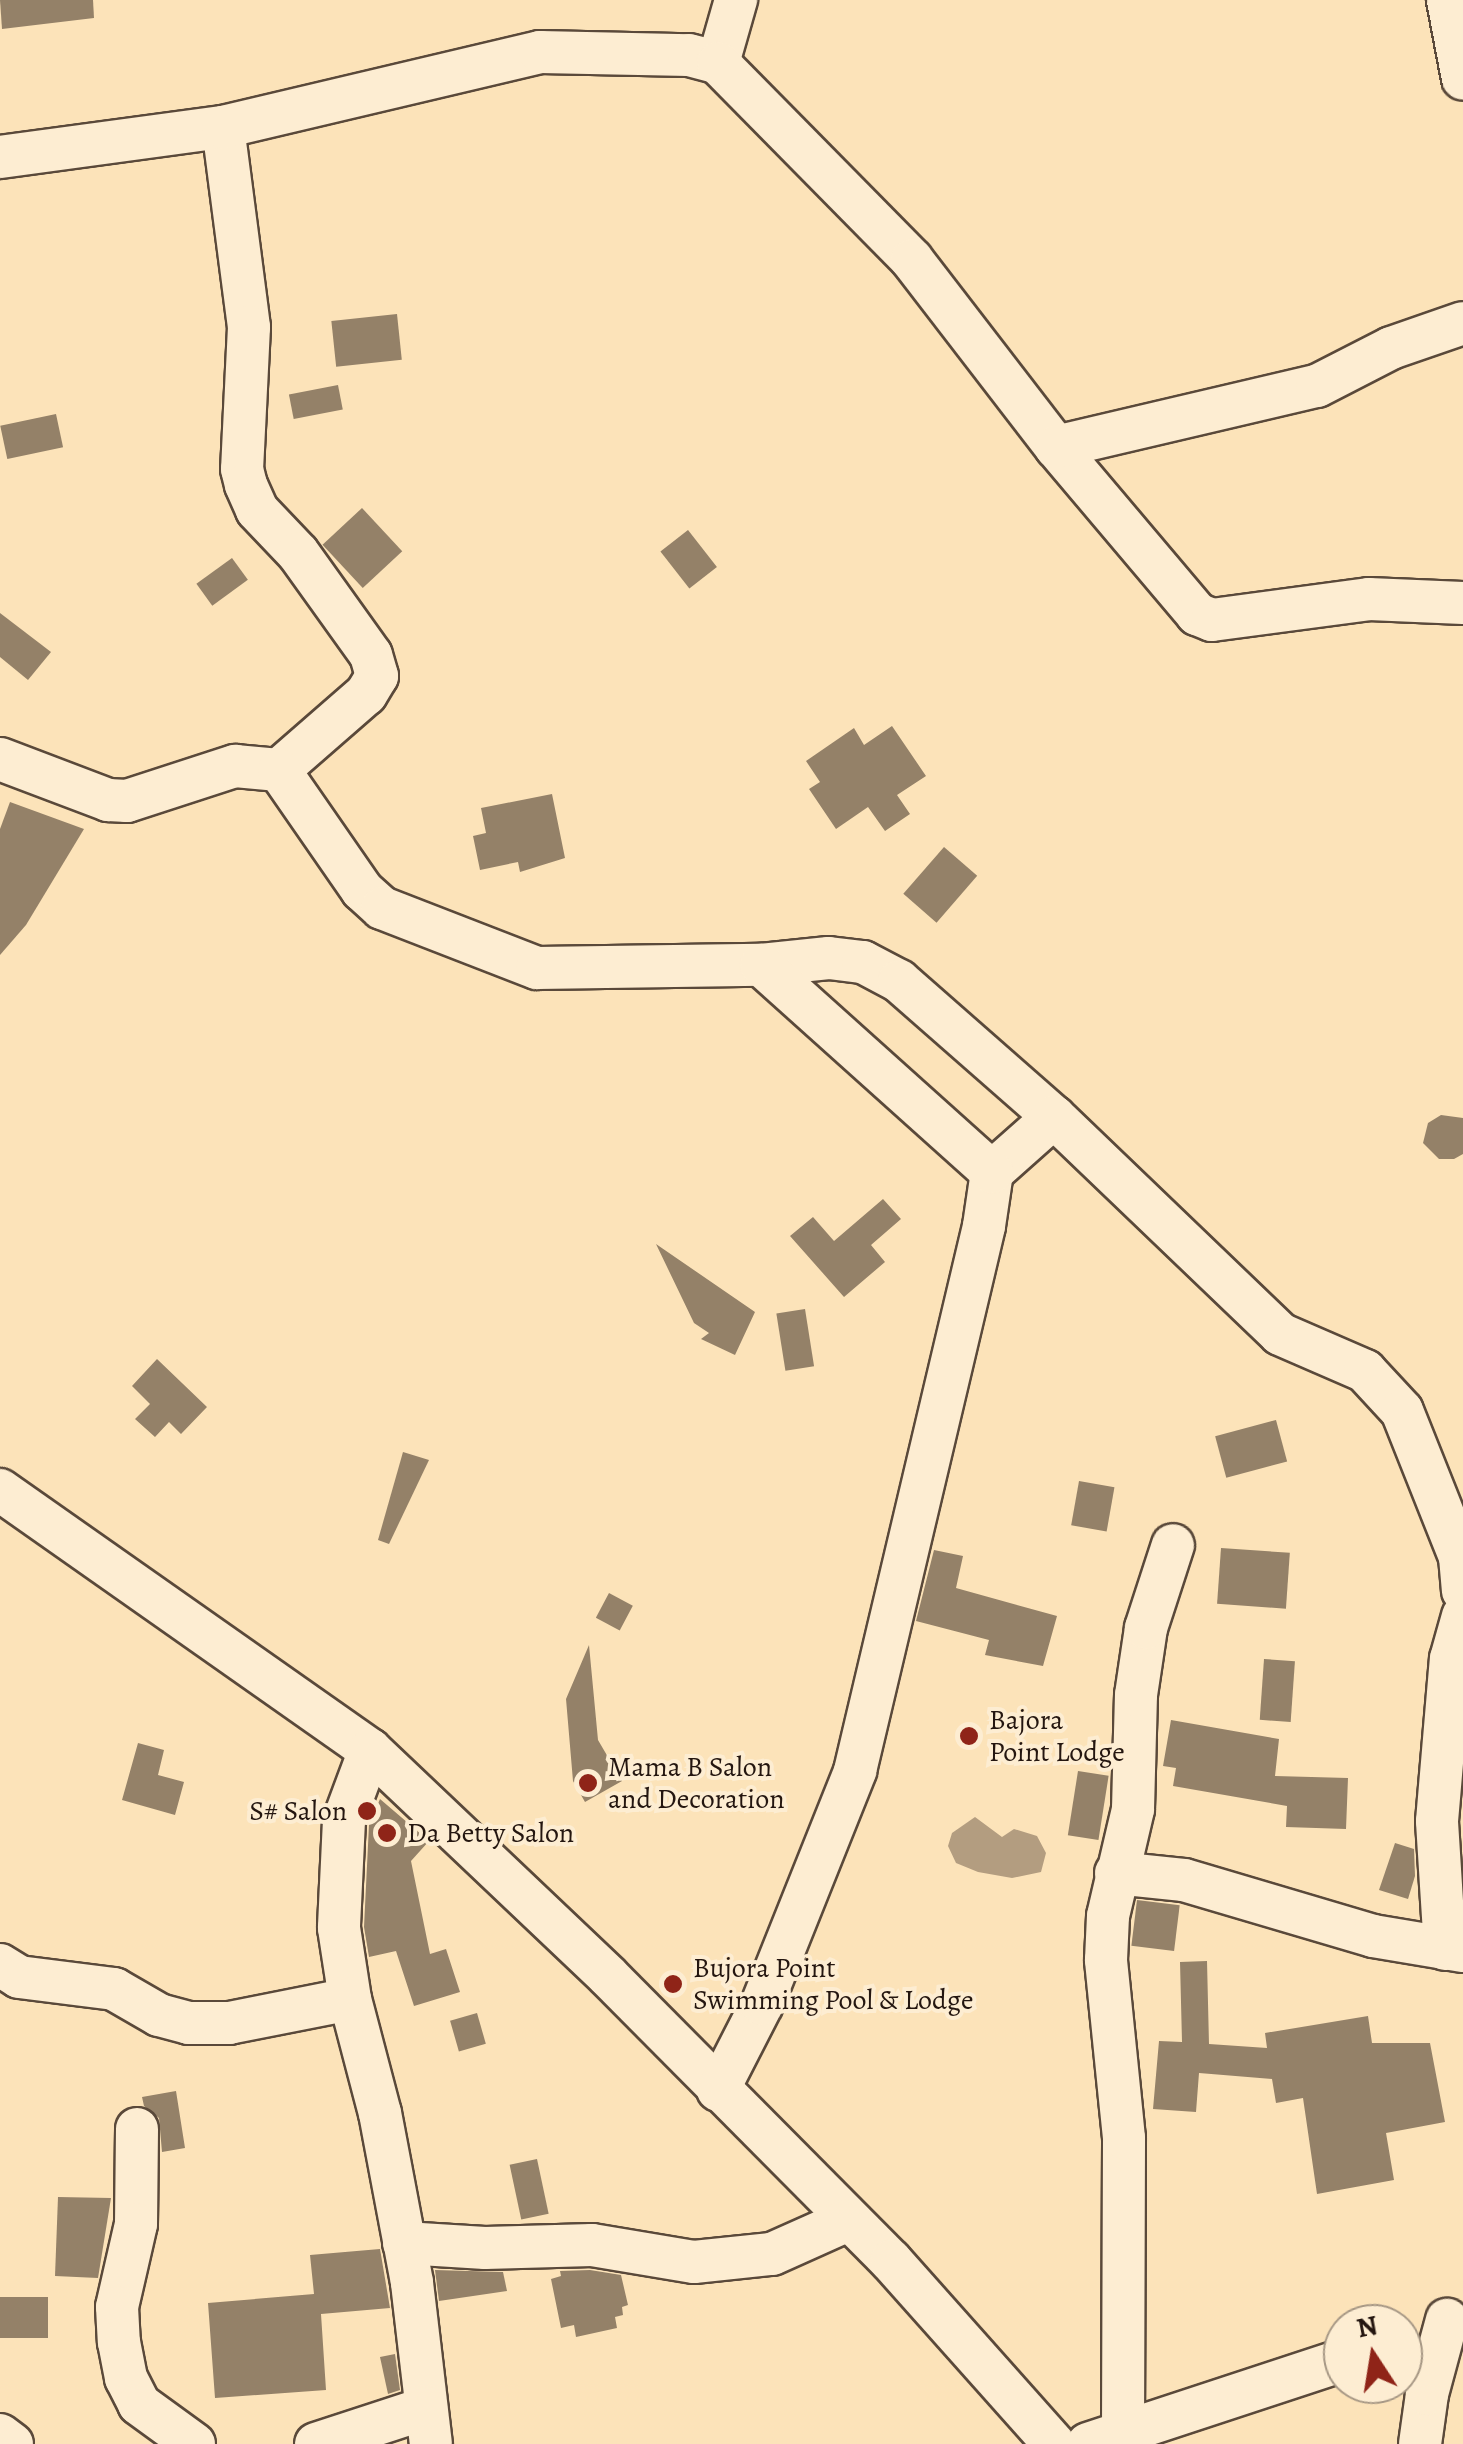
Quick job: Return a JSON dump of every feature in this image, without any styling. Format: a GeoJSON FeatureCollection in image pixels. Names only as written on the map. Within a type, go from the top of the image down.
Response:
{"type":"FeatureCollection","features":[{"type":"Feature","properties":{"kind":"street"},"geometry":{"type":"LineString","coordinates":[[718,62],[736,0]]}},
{"type":"Feature","properties":{"kind":"street"},"geometry":{"type":"LineString","coordinates":[[1448,0],[1463,80]]}},
{"type":"Feature","properties":{"kind":"street"},"geometry":{"type":"LineString","coordinates":[[0,157],[223,127],[540,52],[688,55],[718,62],[912,260],[1056,447],[1197,614],[1212,620],[1369,599],[1463,603]]}},
{"type":"Feature","properties":{"kind":"street"},"geometry":{"type":"LineString","coordinates":[[0,759],[108,800],[127,801],[235,766],[279,770],[366,694],[377,676],[371,655],[298,553],[258,510],[246,485],[242,469],[250,327],[223,127]]}},
{"type":"Feature","properties":{"kind":"street"},"geometry":{"type":"LineString","coordinates":[[1056,447],[1317,386],[1391,348],[1463,322]]}},
{"type":"Feature","properties":{"kind":"street"},"geometry":{"type":"LineString","coordinates":[[279,770],[362,890],[382,908],[407,921],[537,968],[761,965],[829,958],[862,962],[899,981],[1054,1117],[1280,1334],[1365,1371],[1402,1411],[1460,1558],[1463,1591]]}},
{"type":"Feature","properties":{"kind":"street"},"geometry":{"type":"LineString","coordinates":[[761,965],[992,1172]]}},
{"type":"Feature","properties":{"kind":"street"},"geometry":{"type":"LineString","coordinates":[[718,2090],[762,2004],[855,1771],[984,1226],[992,1172],[1054,1117]]}},
{"type":"Feature","properties":{"kind":"street"},"geometry":{"type":"LineString","coordinates":[[0,1490],[370,1750],[569,1938],[848,2220],[1054,2444]]}},
{"type":"Feature","properties":{"kind":"street"},"geometry":{"type":"LineString","coordinates":[[1173,1544],[1146,1628],[1136,1695],[1133,1809],[1108,1916],[1106,1960],[1124,2138],[1106,2438],[1323,2367]]}},
{"type":"Feature","properties":{"kind":"street"},"geometry":{"type":"LineString","coordinates":[[1116,1873],[1184,1880],[1373,1936],[1454,1950],[1437,1821],[1451,1659],[1463,1616]]}},
{"type":"Feature","properties":{"kind":"street"},"geometry":{"type":"LineString","coordinates":[[316,2444],[428,2426],[404,2243],[380,2113],[350,1999],[339,1928],[344,1820],[370,1750]]}},
{"type":"Feature","properties":{"kind":"street"},"geometry":{"type":"LineString","coordinates":[[0,1965],[19,1977],[114,1989],[160,2015],[189,2023],[229,2023],[350,1999]]}},
{"type":"Feature","properties":{"kind":"street"},"geometry":{"type":"LineString","coordinates":[[138,2129],[136,2224],[117,2307],[119,2342],[126,2378],[139,2404],[194,2444]]}},
{"type":"Feature","properties":{"kind":"street"},"geometry":{"type":"LineString","coordinates":[[404,2243],[485,2248],[592,2246],[694,2262],[772,2254],[848,2220]]}},
{"type":"Feature","properties":{"kind":"street"},"geometry":{"type":"LineString","coordinates":[[1423,2330],[1455,2316]]}},
{"type":"Feature","properties":{"kind":"street"},"geometry":{"type":"LineString","coordinates":[[1420,2444],[1427,2394],[1455,2316]]}},
{"type":"Feature","properties":{"kind":"street"},"geometry":{"type":"LineString","coordinates":[[0,2435],[12,2444]]}},
{"type":"Feature","properties":{"kind":"shaded area"},"geometry":{"type":"Polygon","coordinates":[[[975,1817],[1002,1837],[1014,1829],[1037,1836],[1046,1853],[1041,1872],[1012,1878],[978,1872],[956,1863],[948,1846],[952,1833],[975,1817]]]}},
{"type":"Feature","properties":{"kind":"building"},"geometry":{"type":"Polygon","coordinates":[[[0,0],[93,0],[94,18],[2,29],[0,0]]]}},
{"type":"Feature","properties":{"kind":"building"},"geometry":{"type":"Polygon","coordinates":[[[397,314],[402,360],[336,367],[331,321],[397,314]]]}},
{"type":"Feature","properties":{"kind":"building"},"geometry":{"type":"Polygon","coordinates":[[[338,385],[343,410],[294,419],[289,395],[338,385]]]}},
{"type":"Feature","properties":{"kind":"building"},"geometry":{"type":"Polygon","coordinates":[[[56,414],[63,447],[7,459],[0,426],[56,414]]]}},
{"type":"Feature","properties":{"kind":"building"},"geometry":{"type":"Polygon","coordinates":[[[362,508],[402,551],[363,588],[323,545],[362,508]]]}},
{"type":"Feature","properties":{"kind":"building"},"geometry":{"type":"Polygon","coordinates":[[[688,530],[717,567],[689,589],[660,552],[688,530]]]}},
{"type":"Feature","properties":{"kind":"building"},"geometry":{"type":"Polygon","coordinates":[[[232,558],[248,580],[212,606],[196,584],[232,558]]]}},
{"type":"Feature","properties":{"kind":"building"},"geometry":{"type":"Polygon","coordinates":[[[0,613],[51,652],[28,680],[0,657],[0,613]]]}},
{"type":"Feature","properties":{"kind":"building"},"geometry":{"type":"Polygon","coordinates":[[[892,726],[926,776],[897,795],[910,814],[885,831],[868,807],[836,829],[809,789],[820,782],[806,761],[854,728],[864,745],[892,726]]]}},
{"type":"Feature","properties":{"kind":"building"},"geometry":{"type":"Polygon","coordinates":[[[552,794],[565,858],[520,872],[518,862],[480,870],[473,836],[486,833],[481,808],[552,794]]]}},
{"type":"Feature","properties":{"kind":"building"},"geometry":{"type":"Polygon","coordinates":[[[10,802],[84,829],[26,925],[0,955],[0,829],[10,802]]]}},
{"type":"Feature","properties":{"kind":"building"},"geometry":{"type":"Polygon","coordinates":[[[944,847],[977,876],[937,923],[903,894],[944,847]]]}},
{"type":"Feature","properties":{"kind":"building"},"geometry":{"type":"Polygon","coordinates":[[[1441,1115],[1463,1118],[1463,1154],[1454,1159],[1439,1159],[1423,1143],[1428,1123],[1441,1115]]]}},
{"type":"Feature","properties":{"kind":"building"},"geometry":{"type":"Polygon","coordinates":[[[883,1199],[901,1219],[871,1245],[885,1262],[844,1297],[790,1236],[813,1217],[834,1241],[883,1199]]]}},
{"type":"Feature","properties":{"kind":"building"},"geometry":{"type":"Polygon","coordinates":[[[656,1244],[755,1312],[735,1355],[701,1339],[709,1333],[694,1323],[656,1244]]]}},
{"type":"Feature","properties":{"kind":"building"},"geometry":{"type":"Polygon","coordinates":[[[805,1309],[814,1366],[785,1371],[776,1314],[805,1309]]]}},
{"type":"Feature","properties":{"kind":"building"},"geometry":{"type":"Polygon","coordinates":[[[157,1359],[207,1407],[181,1434],[169,1422],[155,1437],[135,1419],[150,1404],[132,1386],[157,1359]]]}},
{"type":"Feature","properties":{"kind":"building"},"geometry":{"type":"Polygon","coordinates":[[[1276,1420],[1287,1462],[1226,1478],[1215,1436],[1276,1420]]]}},
{"type":"Feature","properties":{"kind":"building"},"geometry":{"type":"Polygon","coordinates":[[[403,1452],[429,1460],[389,1544],[378,1540],[403,1452]]]}},
{"type":"Feature","properties":{"kind":"building"},"geometry":{"type":"Polygon","coordinates":[[[1079,1481],[1114,1487],[1107,1532],[1071,1525],[1079,1481]]]}},
{"type":"Feature","properties":{"kind":"building"},"geometry":{"type":"Polygon","coordinates":[[[1221,1548],[1290,1553],[1286,1609],[1217,1604],[1221,1548]]]}},
{"type":"Feature","properties":{"kind":"building"},"geometry":{"type":"Polygon","coordinates":[[[934,1550],[963,1556],[956,1588],[1057,1616],[1043,1666],[985,1655],[989,1640],[916,1621],[934,1550]]]}},
{"type":"Feature","properties":{"kind":"building"},"geometry":{"type":"Polygon","coordinates":[[[609,1593],[633,1606],[620,1630],[596,1618],[609,1593]]]}},
{"type":"Feature","properties":{"kind":"building"},"geometry":{"type":"Polygon","coordinates":[[[589,1645],[598,1740],[622,1781],[585,1802],[573,1781],[566,1699],[589,1645]]]}},
{"type":"Feature","properties":{"kind":"building"},"geometry":{"type":"Polygon","coordinates":[[[1264,1659],[1295,1661],[1291,1722],[1260,1720],[1264,1659]]]}},
{"type":"Feature","properties":{"kind":"building"},"geometry":{"type":"Polygon","coordinates":[[[1171,1720],[1279,1739],[1275,1776],[1348,1778],[1346,1829],[1286,1827],[1287,1806],[1173,1786],[1176,1768],[1163,1766],[1171,1720]]]}},
{"type":"Feature","properties":{"kind":"building"},"geometry":{"type":"Polygon","coordinates":[[[138,1743],[164,1750],[158,1775],[184,1782],[175,1815],[122,1800],[138,1743]]]}},
{"type":"Feature","properties":{"kind":"building"},"geometry":{"type":"Polygon","coordinates":[[[1078,1771],[1109,1776],[1098,1840],[1068,1835],[1078,1771]]]}},
{"type":"Feature","properties":{"kind":"building"},"geometry":{"type":"Polygon","coordinates":[[[380,1799],[429,1841],[411,1861],[430,1954],[446,1949],[460,1992],[414,2006],[396,1951],[369,1957],[364,1927],[369,1825],[380,1799]]]}},
{"type":"Feature","properties":{"kind":"building"},"geometry":{"type":"Polygon","coordinates":[[[1395,1843],[1414,1849],[1415,1876],[1408,1899],[1379,1890],[1395,1843]]]}},
{"type":"Feature","properties":{"kind":"building"},"geometry":{"type":"Polygon","coordinates":[[[1137,1900],[1180,1905],[1174,1951],[1131,1946],[1137,1900]]]}},
{"type":"Feature","properties":{"kind":"building"},"geometry":{"type":"Polygon","coordinates":[[[1207,1961],[1209,2044],[1267,2048],[1265,2033],[1368,2016],[1372,2043],[1430,2043],[1445,2122],[1386,2133],[1394,2180],[1317,2194],[1303,2098],[1276,2103],[1272,2079],[1199,2073],[1196,2112],[1153,2109],[1159,2041],[1182,2042],[1180,1962],[1207,1961]]]}},
{"type":"Feature","properties":{"kind":"building"},"geometry":{"type":"Polygon","coordinates":[[[477,2013],[486,2044],[459,2051],[450,2021],[477,2013]]]}},
{"type":"Feature","properties":{"kind":"building"},"geometry":{"type":"Polygon","coordinates":[[[176,2091],[185,2148],[162,2152],[159,2118],[144,2106],[142,2097],[176,2091]]]}},
{"type":"Feature","properties":{"kind":"building"},"geometry":{"type":"Polygon","coordinates":[[[537,2159],[549,2214],[521,2220],[510,2165],[537,2159]]]}},
{"type":"Feature","properties":{"kind":"building"},"geometry":{"type":"Polygon","coordinates":[[[58,2197],[111,2198],[98,2278],[55,2276],[58,2197]]]}},
{"type":"Feature","properties":{"kind":"building"},"geometry":{"type":"Polygon","coordinates":[[[380,2249],[390,2308],[321,2314],[326,2390],[215,2398],[208,2303],[314,2294],[310,2255],[380,2249]]]}},
{"type":"Feature","properties":{"kind":"building"},"geometry":{"type":"Polygon","coordinates":[[[435,2270],[503,2272],[507,2291],[439,2301],[435,2270]]]}},
{"type":"Feature","properties":{"kind":"building"},"geometry":{"type":"Polygon","coordinates":[[[560,2271],[621,2275],[628,2305],[622,2307],[623,2315],[615,2317],[617,2328],[576,2337],[574,2325],[561,2328],[551,2279],[561,2276],[560,2271]]]}},
{"type":"Feature","properties":{"kind":"building"},"geometry":{"type":"Polygon","coordinates":[[[0,2297],[48,2297],[48,2338],[0,2338],[0,2297]]]}},
{"type":"Feature","properties":{"kind":"building"},"geometry":{"type":"Polygon","coordinates":[[[395,2354],[400,2390],[388,2394],[380,2357],[395,2354]]]}},
{"type":"Feature","properties":{"kind":"place","name":"Bajora Point Lodge"},"geometry":{"type":"Point","coordinates":[969,1736]}},
{"type":"Feature","properties":{"kind":"place","name":"Mama B Salon and Decoration"},"geometry":{"type":"Point","coordinates":[588,1783]}},
{"type":"Feature","properties":{"kind":"place","name":"S# Salon"},"geometry":{"type":"Point","coordinates":[367,1811]}},
{"type":"Feature","properties":{"kind":"place","name":"Da Betty Salon"},"geometry":{"type":"Point","coordinates":[387,1833]}},
{"type":"Feature","properties":{"kind":"place","name":"Bujora Point Swimming Pool & Lodge"},"geometry":{"type":"Point","coordinates":[673,1984]}}]}
